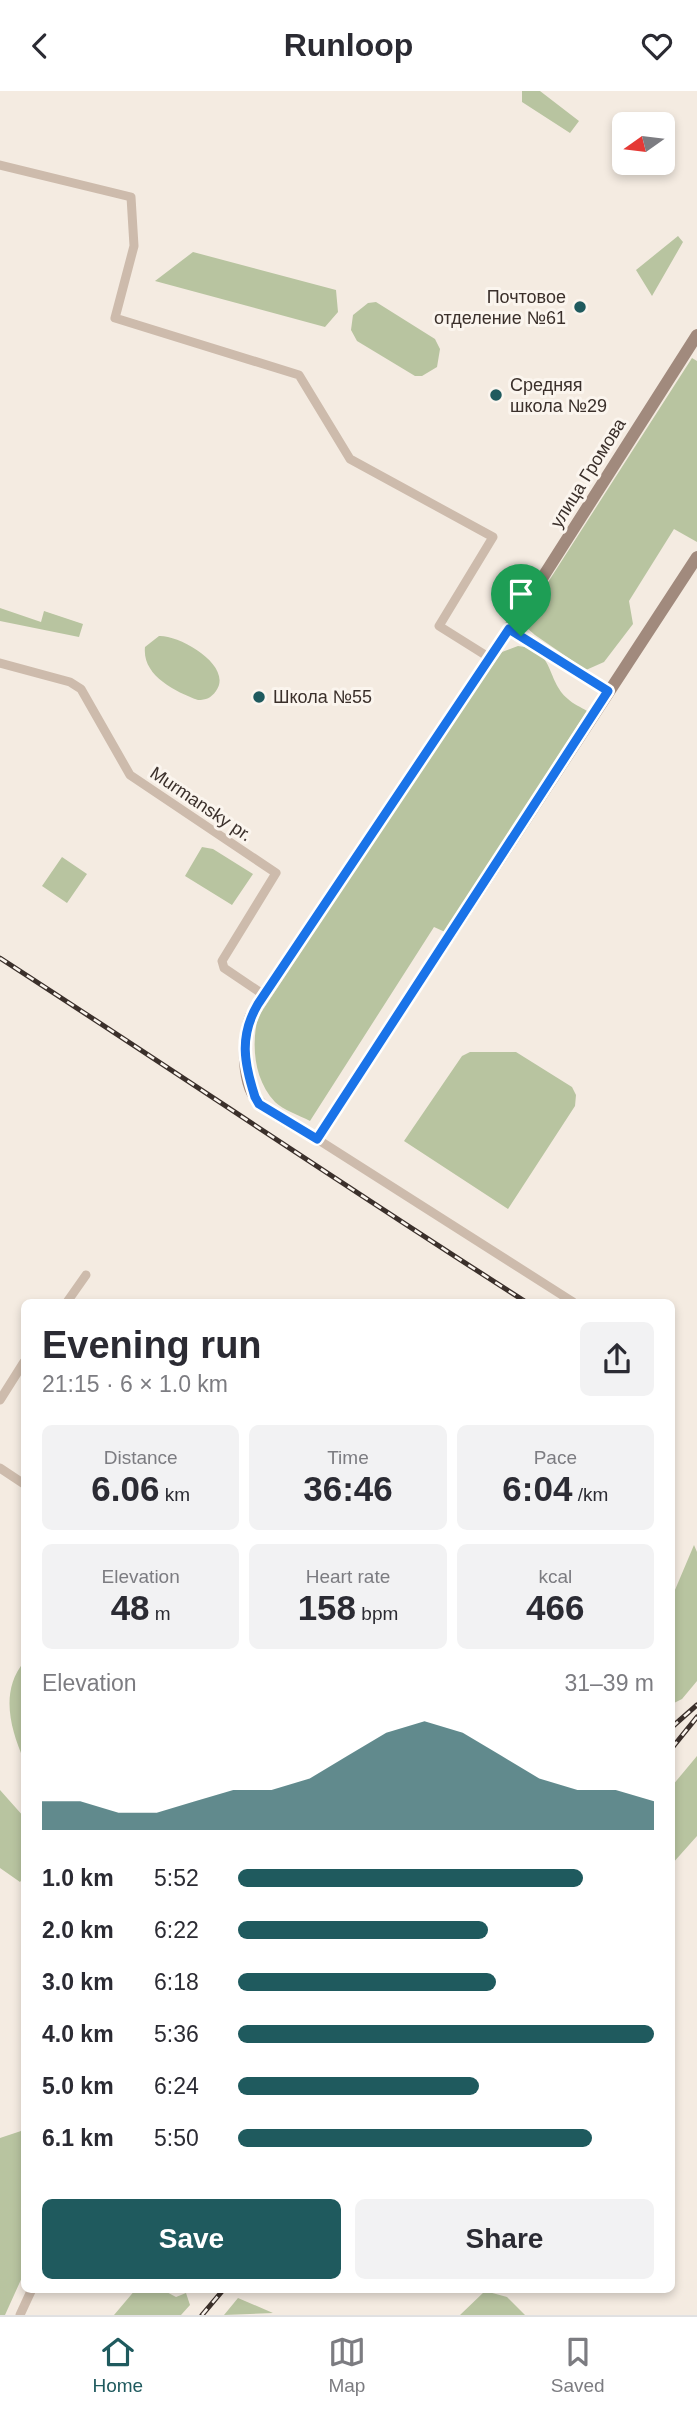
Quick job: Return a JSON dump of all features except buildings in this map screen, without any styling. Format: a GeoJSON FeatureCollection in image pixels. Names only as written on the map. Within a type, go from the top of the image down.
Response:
{"type":"FeatureCollection","features":[{"type":"Feature","properties":{"kind":"street"},"geometry":{"type":"LineString","coordinates":[[0,165],[131,197],[134,246],[115,318],[299,375],[350,459],[493,537],[439,626],[490,658]]}},
{"type":"Feature","properties":{"kind":"street","name":"улица Громова"},"geometry":{"type":"LineString","coordinates":[[317,1139],[259,1104],[255,1097],[245,1056],[244,1038],[251,1016],[693,351],[697,335]]}},
{"type":"Feature","properties":{"kind":"street"},"geometry":{"type":"LineString","coordinates":[[568,1299],[317,1139],[697,557]]}},
{"type":"Feature","properties":{"kind":"street"},"geometry":{"type":"LineString","coordinates":[[509,629],[608,691]]}},
{"type":"Feature","properties":{"kind":"street","name":"Murmansky pr."},"geometry":{"type":"LineString","coordinates":[[0,663],[70,682],[81,689],[130,775],[276,873],[222,961],[224,968],[264,995]]}},
{"type":"Feature","properties":{"kind":"street"},"geometry":{"type":"LineString","coordinates":[[68,1299],[86,1275]]}},
{"type":"Feature","properties":{"kind":"street"},"geometry":{"type":"LineString","coordinates":[[0,1400],[21,1367]]}},
{"type":"Feature","properties":{"kind":"street"},"geometry":{"type":"LineString","coordinates":[[0,1468],[21,1482]]}},
{"type":"Feature","properties":{"kind":"street"},"geometry":{"type":"LineString","coordinates":[[20,2315],[30,2293]]}},
{"type":"Feature","properties":{"kind":"green space"},"geometry":{"type":"Polygon","coordinates":[[[522,91],[540,91],[579,121],[570,133],[522,102],[522,91]]]}},
{"type":"Feature","properties":{"kind":"green space"},"geometry":{"type":"Polygon","coordinates":[[[678,236],[683,242],[652,296],[636,270],[678,236]]]}},
{"type":"Feature","properties":{"kind":"green space"},"geometry":{"type":"Polygon","coordinates":[[[193,252],[336,290],[338,312],[325,327],[155,281],[193,252]]]}},
{"type":"Feature","properties":{"kind":"green space"},"geometry":{"type":"Polygon","coordinates":[[[376,302],[435,339],[440,349],[437,367],[422,376],[415,376],[357,341],[351,330],[353,315],[368,303],[376,302]]]}},
{"type":"Feature","properties":{"kind":"green space"},"geometry":{"type":"Polygon","coordinates":[[[692,358],[697,361],[697,542],[674,529],[629,601],[633,624],[604,662],[586,670],[535,635],[528,629],[525,618],[692,358]]]}},
{"type":"Feature","properties":{"kind":"green space"},"geometry":{"type":"Polygon","coordinates":[[[0,608],[41,622],[44,611],[83,624],[79,637],[0,621],[0,608]]]}},
{"type":"Feature","properties":{"kind":"green space"},"geometry":{"type":"Polygon","coordinates":[[[159,636],[191,646],[211,662],[220,681],[212,695],[198,700],[170,687],[154,674],[145,657],[145,647],[159,636]]]}},
{"type":"Feature","properties":{"kind":"green space"},"geometry":{"type":"Polygon","coordinates":[[[518,646],[539,653],[561,691],[570,701],[587,711],[445,932],[434,927],[310,1121],[278,1105],[262,1083],[255,1050],[258,1017],[473,692],[502,652],[518,646]]]}},
{"type":"Feature","properties":{"kind":"green space"},"geometry":{"type":"Polygon","coordinates":[[[202,847],[213,849],[253,874],[232,905],[185,876],[202,847]]]}},
{"type":"Feature","properties":{"kind":"green space"},"geometry":{"type":"Polygon","coordinates":[[[62,857],[87,874],[67,903],[42,886],[62,857]]]}},
{"type":"Feature","properties":{"kind":"green space"},"geometry":{"type":"Polygon","coordinates":[[[470,1052],[516,1052],[572,1087],[576,1095],[575,1106],[508,1209],[404,1141],[462,1056],[470,1052]]]}},
{"type":"Feature","properties":{"kind":"green space"},"geometry":{"type":"Polygon","coordinates":[[[694,1545],[697,1552],[697,1681],[682,1699],[675,1702],[675,1590],[694,1545]]]}},
{"type":"Feature","properties":{"kind":"green space"},"geometry":{"type":"Polygon","coordinates":[[[21,1667],[21,1752],[10,1710],[12,1685],[21,1667]]]}},
{"type":"Feature","properties":{"kind":"green space"},"geometry":{"type":"Polygon","coordinates":[[[697,1756],[697,1836],[675,1861],[675,1782],[697,1756]]]}},
{"type":"Feature","properties":{"kind":"green space"},"geometry":{"type":"Polygon","coordinates":[[[0,1790],[21,1814],[21,1881],[0,1868],[0,1790]]]}},
{"type":"Feature","properties":{"kind":"green space"},"geometry":{"type":"Polygon","coordinates":[[[21,2131],[21,2280],[5,2315],[0,2315],[0,2138],[21,2131]]]}},
{"type":"Feature","properties":{"kind":"green space"},"geometry":{"type":"Polygon","coordinates":[[[133,2293],[168,2293],[176,2297],[186,2293],[190,2305],[181,2315],[114,2315],[133,2293]]]}},
{"type":"Feature","properties":{"kind":"green space"},"geometry":{"type":"Polygon","coordinates":[[[483,2293],[492,2293],[507,2297],[525,2315],[460,2315],[483,2293]]]}},
{"type":"Feature","properties":{"kind":"green space"},"geometry":{"type":"Polygon","coordinates":[[[238,2298],[273,2313],[224,2315],[238,2298]]]}},
{"type":"Feature","properties":{"kind":"railway"},"geometry":{"type":"LineString","coordinates":[[0,958],[521,1299]]}},
{"type":"Feature","properties":{"kind":"railway"},"geometry":{"type":"LineString","coordinates":[[675,1724],[697,1705]]}},
{"type":"Feature","properties":{"kind":"railway"},"geometry":{"type":"LineString","coordinates":[[675,1744],[697,1717]]}},
{"type":"Feature","properties":{"kind":"railway"},"geometry":{"type":"LineString","coordinates":[[202,2315],[221,2293]]}},
{"type":"Feature","properties":{"kind":"place","name":"Почтовое отделение №61"},"geometry":{"type":"Point","coordinates":[580,307]}},
{"type":"Feature","properties":{"kind":"place","name":"Средняя школа №29"},"geometry":{"type":"Point","coordinates":[496,395]}},
{"type":"Feature","properties":{"kind":"place","name":"Школа №55"},"geometry":{"type":"Point","coordinates":[259,697]}},
{"type":"Feature","properties":{"kind":"route"},"geometry":{"type":"LineString","coordinates":[[509,629],[521,636],[608,691],[317,1139],[259,1104],[243,1048],[246,1027],[258,1004],[509,629]]}}]}
